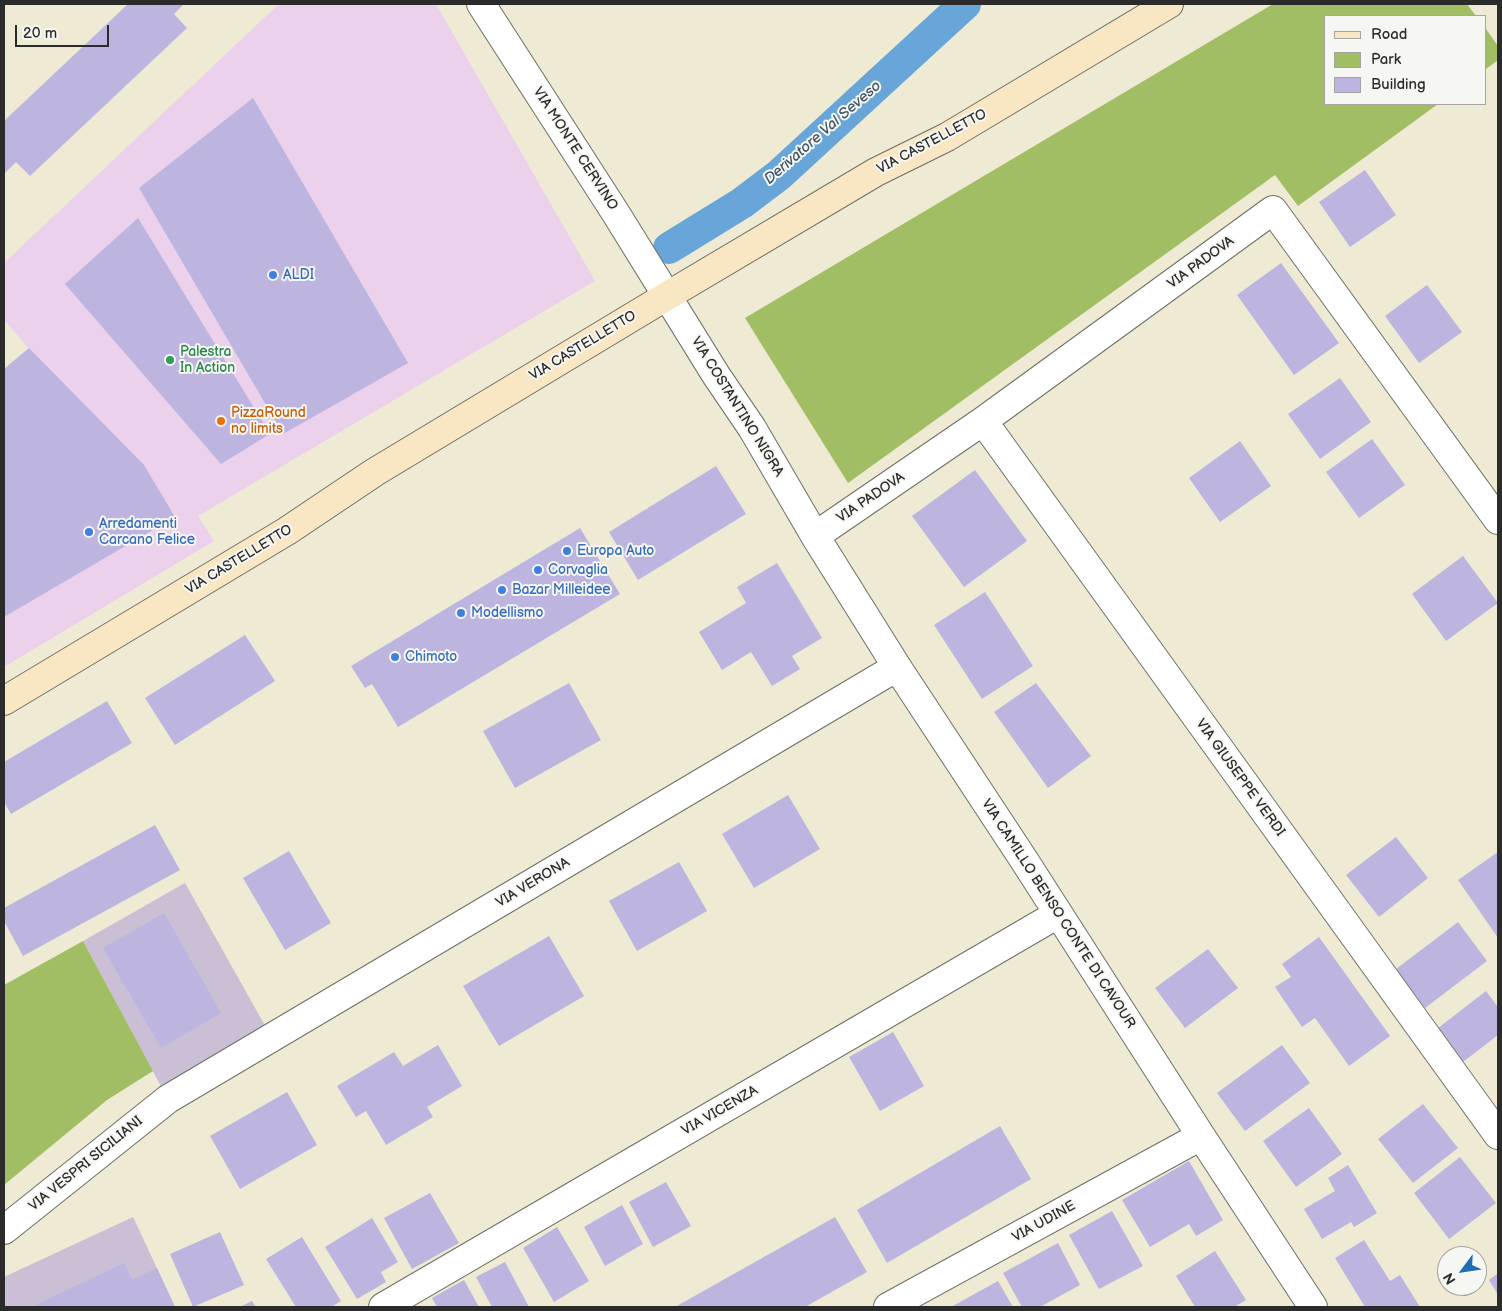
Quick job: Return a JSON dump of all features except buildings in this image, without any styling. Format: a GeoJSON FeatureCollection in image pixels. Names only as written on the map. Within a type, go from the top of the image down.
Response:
{"type":"FeatureCollection","features":[{"type":"Feature","properties":{"kind":"main road","name":"VIA CASTELLETTO"},"geometry":{"type":"LineString","coordinates":[[4,701],[287,532],[375,472],[667,296],[876,172],[947,137],[1169,4]]}},
{"type":"Feature","properties":{"kind":"street","name":"VIA MONTE CERVINO"},"geometry":{"type":"LineString","coordinates":[[480,4],[615,212],[667,296]]}},
{"type":"Feature","properties":{"kind":"street","name":"VIA PADOVA"},"geometry":{"type":"LineString","coordinates":[[810,528],[983,421],[1273,210],[1498,520]]}},
{"type":"Feature","properties":{"kind":"street","name":"VIA COSTANTINO NIGRA"},"geometry":{"type":"LineString","coordinates":[[667,296],[716,375],[752,428],[810,528]]}},
{"type":"Feature","properties":{"kind":"street","name":"VIA GIUSEPPE VERDI"},"geometry":{"type":"LineString","coordinates":[[983,421],[1498,1135]]}},
{"type":"Feature","properties":{"kind":"street","name":"VIA CAMILLO BENSO CONTE DI CAVOUR"},"geometry":{"type":"LineString","coordinates":[[810,528],[897,667],[1313,1307]]}},
{"type":"Feature","properties":{"kind":"street","name":"VIA VERONA"},"geometry":{"type":"LineString","coordinates":[[168,1099],[897,667]]}},
{"type":"Feature","properties":{"kind":"street","name":"VIA VICENZA"},"geometry":{"type":"LineString","coordinates":[[383,1307],[1058,914]]}},
{"type":"Feature","properties":{"kind":"street","name":"VIA VESPRI SICILIANI"},"geometry":{"type":"LineString","coordinates":[[4,1230],[168,1099]]}},
{"type":"Feature","properties":{"kind":"street","name":"VIA UDINE"},"geometry":{"type":"LineString","coordinates":[[888,1307],[1201,1136]]}},
{"type":"Feature","properties":{"kind":"shaded area"},"geometry":{"type":"Polygon","coordinates":[[[279,4],[436,4],[595,281],[198,516],[214,541],[4,667],[4,369],[29,348],[4,320],[4,263],[279,4]]]}},
{"type":"Feature","properties":{"kind":"shaded area"},"geometry":{"type":"Polygon","coordinates":[[[185,883],[268,1031],[164,1092],[83,941],[185,883]]]}},
{"type":"Feature","properties":{"kind":"shaded area"},"geometry":{"type":"Polygon","coordinates":[[[133,1217],[175,1307],[4,1307],[4,1277],[133,1217]]]}},
{"type":"Feature","properties":{"kind":"green space"},"geometry":{"type":"Polygon","coordinates":[[[1273,4],[1467,4],[1475,15],[1324,15],[1324,105],[1437,105],[1298,206],[1275,175],[848,483],[745,318],[1273,4]]]}},
{"type":"Feature","properties":{"kind":"green space"},"geometry":{"type":"Polygon","coordinates":[[[1487,30],[1498,46],[1498,60],[1487,68],[1487,30]]]}},
{"type":"Feature","properties":{"kind":"green space"},"geometry":{"type":"Polygon","coordinates":[[[83,941],[153,1071],[107,1100],[4,1185],[4,985],[83,941]]]}},
{"type":"Feature","properties":{"kind":"waterway","name":"Derivatore Val Seveso"},"geometry":{"type":"LineString","coordinates":[[669,248],[742,203],[779,175],[965,4]]}},
{"type":"Feature","properties":{"kind":"place","name":"ALDI"},"geometry":{"type":"Point","coordinates":[273,275]}},
{"type":"Feature","properties":{"kind":"place","name":"Palestra In Action"},"geometry":{"type":"Point","coordinates":[170,360]}},
{"type":"Feature","properties":{"kind":"place","name":"PizzaRound no limits"},"geometry":{"type":"Point","coordinates":[221,421]}},
{"type":"Feature","properties":{"kind":"place","name":"Arredamenti Carcano Felice"},"geometry":{"type":"Point","coordinates":[89,532]}},
{"type":"Feature","properties":{"kind":"place","name":"Europa Auto"},"geometry":{"type":"Point","coordinates":[567,551]}},
{"type":"Feature","properties":{"kind":"place","name":"Corvaglia"},"geometry":{"type":"Point","coordinates":[538,570]}},
{"type":"Feature","properties":{"kind":"place","name":"Bazar Milleidee"},"geometry":{"type":"Point","coordinates":[502,590]}},
{"type":"Feature","properties":{"kind":"place","name":"Modellismo"},"geometry":{"type":"Point","coordinates":[461,613]}},
{"type":"Feature","properties":{"kind":"place","name":"Chimoto"},"geometry":{"type":"Point","coordinates":[395,657]}}]}
